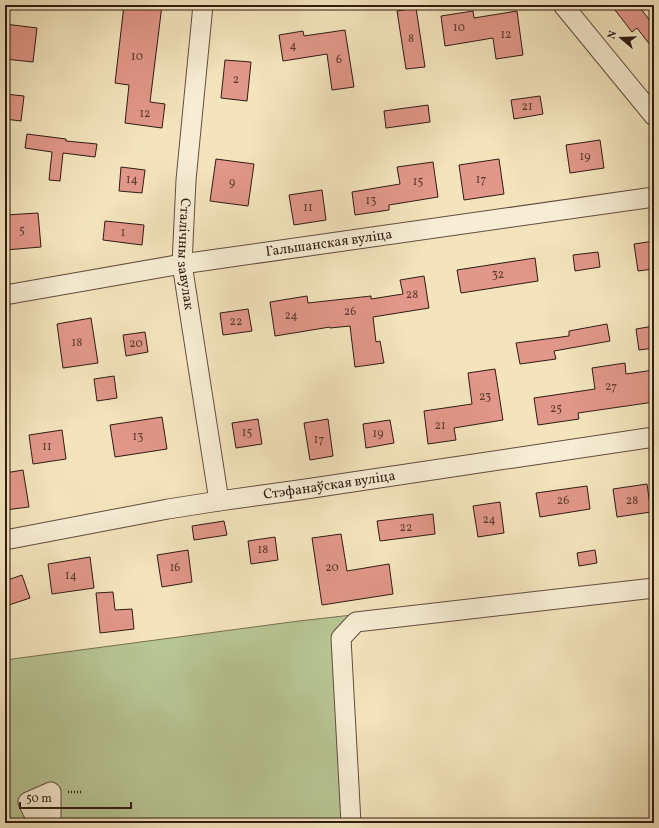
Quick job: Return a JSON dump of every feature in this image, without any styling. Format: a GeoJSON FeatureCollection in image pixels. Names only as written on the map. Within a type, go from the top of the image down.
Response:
{"type":"FeatureCollection","features":[{"type":"Feature","properties":{"kind":"street","name":"Сталічны завулак"},"geometry":{"type":"LineString","coordinates":[[203,5],[186,180],[182,264],[219,501]]}},
{"type":"Feature","properties":{"kind":"street"},"geometry":{"type":"LineString","coordinates":[[564,5],[654,116]]}},
{"type":"Feature","properties":{"kind":"street","name":"Гальшанская вуліца"},"geometry":{"type":"LineString","coordinates":[[5,295],[182,264],[654,197]]}},
{"type":"Feature","properties":{"kind":"street","name":"Стэфанаўская вуліца"},"geometry":{"type":"LineString","coordinates":[[5,540],[219,501],[654,437]]}},
{"type":"Feature","properties":{"kind":"street"},"geometry":{"type":"LineString","coordinates":[[351,823],[341,638],[356,622],[654,588]]}},
{"type":"Feature","properties":{"kind":"street"},"geometry":{"type":"LineString","coordinates":[[38,823],[28,802],[51,792],[51,823]]}},
{"type":"Feature","properties":{"kind":"green space"},"geometry":{"type":"Polygon","coordinates":[[[511,597],[355,622],[341,638],[351,823],[5,823],[5,660],[299,621],[511,597]]]}},
{"type":"Feature","properties":{"kind":"building"},"geometry":{"type":"Polygon","coordinates":[[[124,5],[162,5],[150,102],[165,104],[162,128],[125,123],[129,85],[115,83],[124,5]]]}},
{"type":"Feature","properties":{"kind":"building"},"geometry":{"type":"Polygon","coordinates":[[[622,5],[638,5],[654,26],[654,50],[637,28],[632,32],[615,10],[622,5]]]}},
{"type":"Feature","properties":{"kind":"building"},"geometry":{"type":"Polygon","coordinates":[[[416,8],[425,67],[406,69],[397,11],[416,8]]]}},
{"type":"Feature","properties":{"kind":"building"},"geometry":{"type":"Polygon","coordinates":[[[473,11],[474,18],[517,11],[523,55],[496,59],[493,38],[445,46],[441,16],[473,11]]]}},
{"type":"Feature","properties":{"kind":"building"},"geometry":{"type":"Polygon","coordinates":[[[5,24],[37,28],[33,62],[5,59],[5,24]]]}},
{"type":"Feature","properties":{"kind":"building"},"geometry":{"type":"Polygon","coordinates":[[[345,30],[354,87],[332,90],[327,54],[283,61],[279,35],[303,31],[304,36],[345,30]]]}},
{"type":"Feature","properties":{"kind":"building"},"geometry":{"type":"Polygon","coordinates":[[[225,60],[251,62],[247,101],[221,98],[225,60]]]}},
{"type":"Feature","properties":{"kind":"building"},"geometry":{"type":"Polygon","coordinates":[[[5,94],[24,96],[21,121],[5,119],[5,94]]]}},
{"type":"Feature","properties":{"kind":"building"},"geometry":{"type":"Polygon","coordinates":[[[540,96],[543,114],[514,119],[511,100],[540,96]]]}},
{"type":"Feature","properties":{"kind":"building"},"geometry":{"type":"Polygon","coordinates":[[[428,105],[430,122],[386,128],[384,111],[428,105]]]}},
{"type":"Feature","properties":{"kind":"building"},"geometry":{"type":"Polygon","coordinates":[[[27,134],[66,139],[66,141],[97,144],[95,157],[63,153],[60,181],[49,180],[52,152],[25,148],[27,134]]]}},
{"type":"Feature","properties":{"kind":"building"},"geometry":{"type":"Polygon","coordinates":[[[600,140],[604,168],[570,173],[566,145],[600,140]]]}},
{"type":"Feature","properties":{"kind":"building"},"geometry":{"type":"Polygon","coordinates":[[[216,159],[254,164],[248,206],[210,201],[216,159]]]}},
{"type":"Feature","properties":{"kind":"building"},"geometry":{"type":"Polygon","coordinates":[[[499,159],[504,194],[464,200],[459,165],[499,159]]]}},
{"type":"Feature","properties":{"kind":"building"},"geometry":{"type":"Polygon","coordinates":[[[433,162],[438,197],[389,205],[389,210],[355,215],[352,192],[400,184],[397,167],[433,162]]]}},
{"type":"Feature","properties":{"kind":"building"},"geometry":{"type":"Polygon","coordinates":[[[121,167],[145,170],[142,193],[119,191],[121,167]]]}},
{"type":"Feature","properties":{"kind":"building"},"geometry":{"type":"Polygon","coordinates":[[[322,190],[326,220],[294,225],[289,195],[322,190]]]}},
{"type":"Feature","properties":{"kind":"building"},"geometry":{"type":"Polygon","coordinates":[[[38,213],[41,247],[5,250],[5,215],[38,213]]]}},
{"type":"Feature","properties":{"kind":"building"},"geometry":{"type":"Polygon","coordinates":[[[105,221],[144,225],[142,245],[103,240],[105,221]]]}},
{"type":"Feature","properties":{"kind":"building"},"geometry":{"type":"Polygon","coordinates":[[[654,241],[654,269],[638,271],[634,244],[654,241]]]}},
{"type":"Feature","properties":{"kind":"building"},"geometry":{"type":"Polygon","coordinates":[[[598,252],[600,267],[575,271],[573,255],[598,252]]]}},
{"type":"Feature","properties":{"kind":"building"},"geometry":{"type":"Polygon","coordinates":[[[535,258],[538,281],[461,293],[457,270],[535,258]]]}},
{"type":"Feature","properties":{"kind":"building"},"geometry":{"type":"Polygon","coordinates":[[[424,276],[429,308],[373,317],[376,342],[380,341],[384,363],[355,367],[350,326],[330,327],[275,336],[270,302],[307,296],[308,303],[371,296],[371,299],[403,294],[400,280],[424,276]]]}},
{"type":"Feature","properties":{"kind":"building"},"geometry":{"type":"Polygon","coordinates":[[[248,309],[252,331],[223,335],[220,313],[248,309]]]}},
{"type":"Feature","properties":{"kind":"building"},"geometry":{"type":"Polygon","coordinates":[[[91,318],[98,363],[63,368],[57,324],[91,318]]]}},
{"type":"Feature","properties":{"kind":"building"},"geometry":{"type":"Polygon","coordinates":[[[607,324],[610,341],[554,351],[556,359],[520,364],[516,343],[569,336],[569,331],[607,324]]]}},
{"type":"Feature","properties":{"kind":"building"},"geometry":{"type":"Polygon","coordinates":[[[654,326],[654,348],[639,350],[636,329],[654,326]]]}},
{"type":"Feature","properties":{"kind":"building"},"geometry":{"type":"Polygon","coordinates":[[[145,332],[148,352],[126,356],[123,335],[145,332]]]}},
{"type":"Feature","properties":{"kind":"building"},"geometry":{"type":"Polygon","coordinates":[[[625,363],[626,374],[654,370],[654,402],[578,413],[579,419],[538,425],[534,398],[595,389],[592,368],[625,363]]]}},
{"type":"Feature","properties":{"kind":"building"},"geometry":{"type":"Polygon","coordinates":[[[495,369],[503,420],[454,428],[456,440],[428,444],[424,411],[472,404],[468,373],[495,369]]]}},
{"type":"Feature","properties":{"kind":"building"},"geometry":{"type":"Polygon","coordinates":[[[114,376],[117,398],[97,401],[94,379],[114,376]]]}},
{"type":"Feature","properties":{"kind":"building"},"geometry":{"type":"Polygon","coordinates":[[[162,417],[167,449],[115,457],[110,425],[162,417]]]}},
{"type":"Feature","properties":{"kind":"building"},"geometry":{"type":"Polygon","coordinates":[[[258,419],[262,444],[236,448],[232,423],[258,419]]]}},
{"type":"Feature","properties":{"kind":"building"},"geometry":{"type":"Polygon","coordinates":[[[328,419],[333,456],[310,460],[304,423],[328,419]]]}},
{"type":"Feature","properties":{"kind":"building"},"geometry":{"type":"Polygon","coordinates":[[[390,420],[394,443],[366,448],[363,424],[390,420]]]}},
{"type":"Feature","properties":{"kind":"building"},"geometry":{"type":"Polygon","coordinates":[[[62,430],[66,459],[33,464],[29,435],[62,430]]]}},
{"type":"Feature","properties":{"kind":"building"},"geometry":{"type":"Polygon","coordinates":[[[23,470],[29,507],[5,510],[5,473],[23,470]]]}},
{"type":"Feature","properties":{"kind":"building"},"geometry":{"type":"Polygon","coordinates":[[[647,484],[651,512],[617,517],[613,489],[647,484]]]}},
{"type":"Feature","properties":{"kind":"building"},"geometry":{"type":"Polygon","coordinates":[[[587,486],[590,509],[540,517],[536,493],[587,486]]]}},
{"type":"Feature","properties":{"kind":"building"},"geometry":{"type":"Polygon","coordinates":[[[500,502],[504,533],[478,537],[473,506],[500,502]]]}},
{"type":"Feature","properties":{"kind":"building"},"geometry":{"type":"Polygon","coordinates":[[[433,514],[435,534],[380,541],[377,521],[433,514]]]}},
{"type":"Feature","properties":{"kind":"building"},"geometry":{"type":"Polygon","coordinates":[[[224,521],[227,535],[194,540],[192,526],[224,521]]]}},
{"type":"Feature","properties":{"kind":"building"},"geometry":{"type":"Polygon","coordinates":[[[341,534],[347,571],[389,564],[393,594],[322,605],[312,538],[341,534]]]}},
{"type":"Feature","properties":{"kind":"building"},"geometry":{"type":"Polygon","coordinates":[[[275,537],[278,560],[251,564],[248,541],[275,537]]]}},
{"type":"Feature","properties":{"kind":"building"},"geometry":{"type":"Polygon","coordinates":[[[188,550],[192,582],[162,587],[157,555],[188,550]]]}},
{"type":"Feature","properties":{"kind":"building"},"geometry":{"type":"Polygon","coordinates":[[[595,550],[597,563],[579,566],[577,553],[595,550]]]}},
{"type":"Feature","properties":{"kind":"building"},"geometry":{"type":"Polygon","coordinates":[[[90,557],[94,588],[52,594],[48,564],[90,557]]]}},
{"type":"Feature","properties":{"kind":"building"},"geometry":{"type":"Polygon","coordinates":[[[22,575],[30,598],[9,605],[5,594],[5,581],[22,575]]]}},
{"type":"Feature","properties":{"kind":"building"},"geometry":{"type":"Polygon","coordinates":[[[113,592],[115,610],[132,609],[134,629],[100,633],[96,593],[113,592]]]}}]}
